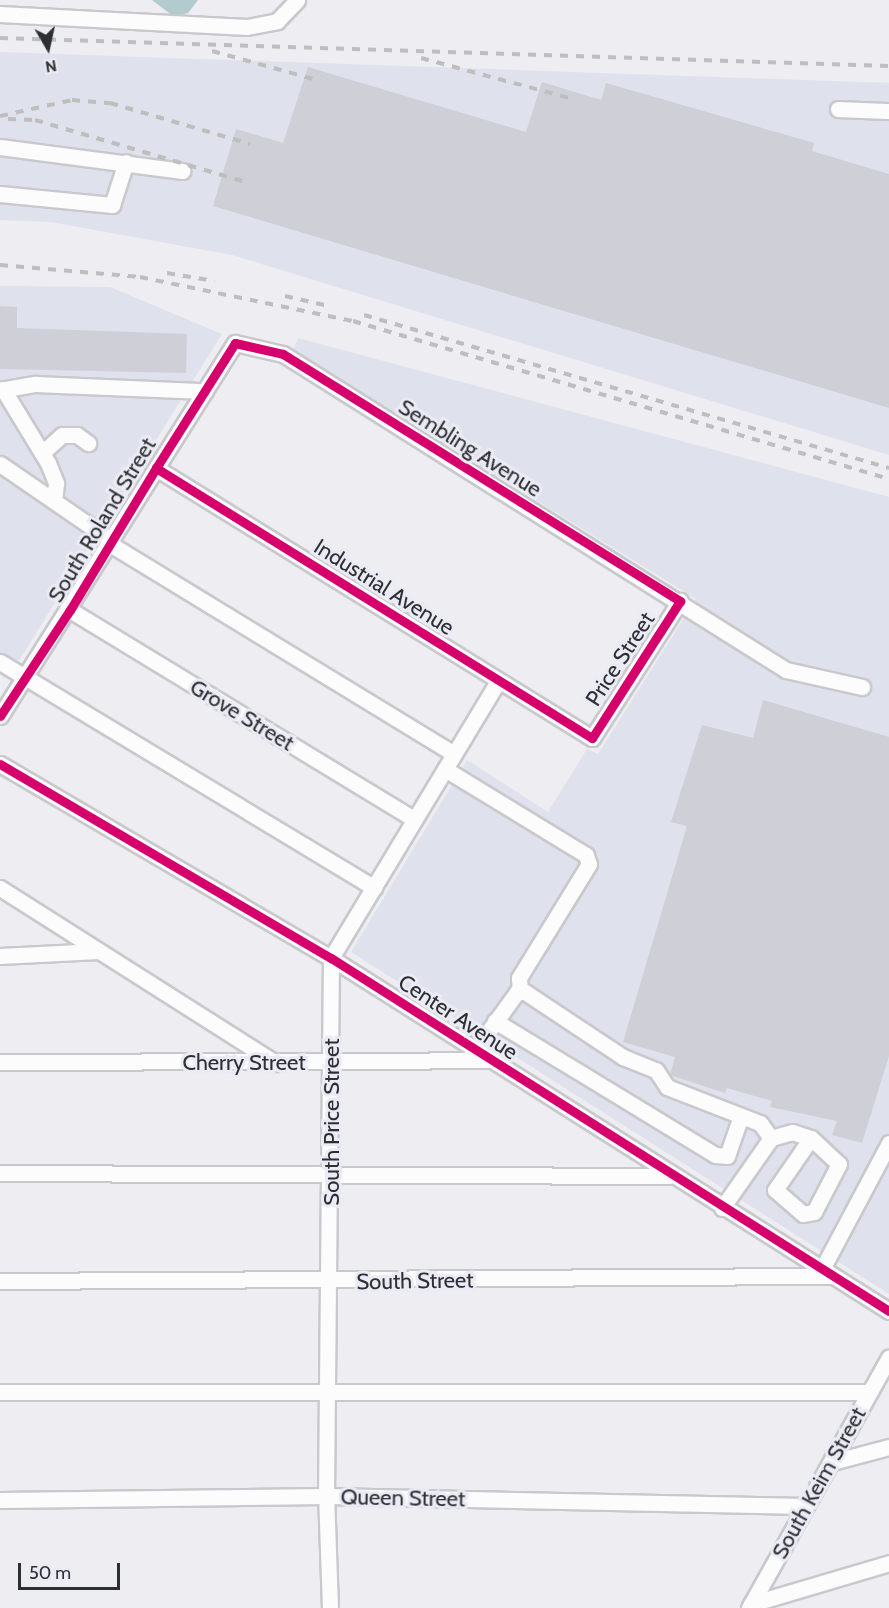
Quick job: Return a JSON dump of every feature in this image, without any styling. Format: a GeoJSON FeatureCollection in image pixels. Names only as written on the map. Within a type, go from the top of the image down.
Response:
{"type":"FeatureCollection","features":[{"type":"Feature","properties":{"kind":"street"},"geometry":{"type":"LineString","coordinates":[[0,14],[248,27],[278,21],[297,0]]}},
{"type":"Feature","properties":{"kind":"street"},"geometry":{"type":"LineString","coordinates":[[838,109],[889,111]]}},
{"type":"Feature","properties":{"kind":"street"},"geometry":{"type":"LineString","coordinates":[[0,147],[182,171]]}},
{"type":"Feature","properties":{"kind":"street"},"geometry":{"type":"LineString","coordinates":[[0,194],[112,205],[126,162]]}},
{"type":"Feature","properties":{"kind":"street","name":"South Roland Street"},"geometry":{"type":"LineString","coordinates":[[0,716],[70,610],[235,343]]}},
{"type":"Feature","properties":{"kind":"street","name":"Sembling Avenue"},"geometry":{"type":"LineString","coordinates":[[235,343],[283,354],[680,601],[786,670],[862,687]]}},
{"type":"Feature","properties":{"kind":"street"},"geometry":{"type":"LineString","coordinates":[[54,501],[56,483],[42,453],[1,390],[35,384],[205,391]]}},
{"type":"Feature","properties":{"kind":"street"},"geometry":{"type":"LineString","coordinates":[[42,453],[62,435],[78,435],[88,443]]}},
{"type":"Feature","properties":{"kind":"street"},"geometry":{"type":"LineString","coordinates":[[0,464],[111,543],[454,754]]}},
{"type":"Feature","properties":{"kind":"street","name":"Industrial Avenue"},"geometry":{"type":"LineString","coordinates":[[156,468],[592,738]]}},
{"type":"Feature","properties":{"kind":"street","name":"Price Street"},"geometry":{"type":"LineString","coordinates":[[592,738],[680,601]]}},
{"type":"Feature","properties":{"kind":"street","name":"Grove Street"},"geometry":{"type":"LineString","coordinates":[[70,610],[414,819]]}},
{"type":"Feature","properties":{"kind":"street"},"geometry":{"type":"LineString","coordinates":[[0,662],[374,888]]}},
{"type":"Feature","properties":{"kind":"street"},"geometry":{"type":"LineString","coordinates":[[331,958],[498,681]]}},
{"type":"Feature","properties":{"kind":"street","name":"Center Avenue"},"geometry":{"type":"LineString","coordinates":[[0,764],[331,958],[471,1055],[489,1060],[670,1176],[889,1311]]}},
{"type":"Feature","properties":{"kind":"street"},"geometry":{"type":"LineString","coordinates":[[445,769],[586,855],[589,864],[519,978],[520,992],[495,1021],[471,1055]]}},
{"type":"Feature","properties":{"kind":"street"},"geometry":{"type":"LineString","coordinates":[[0,888],[277,1064]]}},
{"type":"Feature","properties":{"kind":"street"},"geometry":{"type":"LineString","coordinates":[[0,956],[99,951]]}},
{"type":"Feature","properties":{"kind":"street","name":"South Price Street"},"geometry":{"type":"LineString","coordinates":[[330,1608],[326,1496],[332,1281],[331,958]]}},
{"type":"Feature","properties":{"kind":"street"},"geometry":{"type":"LineString","coordinates":[[520,992],[623,1057],[656,1070],[667,1087],[760,1123],[771,1138]]}},
{"type":"Feature","properties":{"kind":"street"},"geometry":{"type":"LineString","coordinates":[[495,1021],[715,1155],[727,1156],[741,1116]]}},
{"type":"Feature","properties":{"kind":"street","name":"Cherry Street"},"geometry":{"type":"LineString","coordinates":[[0,1062],[332,1064],[471,1055]]}},
{"type":"Feature","properties":{"kind":"street"},"geometry":{"type":"LineString","coordinates":[[722,1208],[771,1138],[792,1132],[811,1138],[839,1164],[838,1172],[814,1212],[803,1214],[775,1190],[811,1138]]}},
{"type":"Feature","properties":{"kind":"street"},"geometry":{"type":"LineString","coordinates":[[825,1273],[889,1143]]}},
{"type":"Feature","properties":{"kind":"street"},"geometry":{"type":"LineString","coordinates":[[0,1173],[332,1172],[670,1176]]}},
{"type":"Feature","properties":{"kind":"street","name":"South Street"},"geometry":{"type":"LineString","coordinates":[[0,1281],[332,1281],[825,1273]]}},
{"type":"Feature","properties":{"kind":"street","name":"South Keim Street"},"geometry":{"type":"LineString","coordinates":[[750,1606],[889,1357]]}},
{"type":"Feature","properties":{"kind":"street"},"geometry":{"type":"LineString","coordinates":[[0,1392],[329,1390],[870,1392]]}},
{"type":"Feature","properties":{"kind":"street"},"geometry":{"type":"LineString","coordinates":[[832,1462],[889,1446]]}},
{"type":"Feature","properties":{"kind":"street","name":"Queen Street"},"geometry":{"type":"LineString","coordinates":[[0,1500],[326,1496],[806,1506]]}},
{"type":"Feature","properties":{"kind":"street"},"geometry":{"type":"LineString","coordinates":[[750,1606],[788,1600],[889,1563]]}},
{"type":"Feature","properties":{"kind":"shaded area"},"geometry":{"type":"Polygon","coordinates":[[[0,52],[889,83],[889,455],[232,255],[51,222],[0,220],[0,52]]]}},
{"type":"Feature","properties":{"kind":"shaded area"},"geometry":{"type":"Polygon","coordinates":[[[0,286],[110,287],[222,334],[15,667],[0,657],[0,286]]]}},
{"type":"Feature","properties":{"kind":"shaded area"},"geometry":{"type":"Polygon","coordinates":[[[298,338],[889,497],[889,1294],[351,952],[467,760],[548,812],[587,749],[598,754],[696,599],[293,350],[298,338]]]}},
{"type":"Feature","properties":{"kind":"water"},"geometry":{"type":"Polygon","coordinates":[[[152,0],[198,0],[188,13],[173,16],[152,0]]]}},
{"type":"Feature","properties":{"kind":"building"},"geometry":{"type":"Polygon","coordinates":[[[308,67],[526,132],[542,82],[601,100],[606,83],[814,143],[812,151],[889,174],[889,408],[213,206],[236,129],[283,143],[308,67]]]}},
{"type":"Feature","properties":{"kind":"building"},"geometry":{"type":"Polygon","coordinates":[[[0,306],[17,307],[17,328],[187,334],[186,373],[0,369],[0,306]]]}},
{"type":"Feature","properties":{"kind":"building"},"geometry":{"type":"Polygon","coordinates":[[[763,700],[889,737],[889,1056],[862,1143],[832,1135],[837,1121],[770,1107],[772,1101],[727,1088],[725,1093],[670,1075],[675,1057],[623,1042],[687,826],[671,822],[702,725],[753,738],[763,700]]]}},
{"type":"Feature","properties":{"kind":"railway"},"geometry":{"type":"LineString","coordinates":[[0,38],[889,66]]}},
{"type":"Feature","properties":{"kind":"railway"},"geometry":{"type":"LineString","coordinates":[[212,51],[320,81]]}},
{"type":"Feature","properties":{"kind":"railway"},"geometry":{"type":"LineString","coordinates":[[421,58],[573,99]]}},
{"type":"Feature","properties":{"kind":"railway"},"geometry":{"type":"LineString","coordinates":[[0,116],[72,100],[110,103],[250,144]]}},
{"type":"Feature","properties":{"kind":"railway"},"geometry":{"type":"LineString","coordinates":[[8,119],[35,120],[242,181]]}},
{"type":"Feature","properties":{"kind":"railway"},"geometry":{"type":"LineString","coordinates":[[0,265],[140,277],[353,321],[889,479]]}},
{"type":"Feature","properties":{"kind":"railway"},"geometry":{"type":"LineString","coordinates":[[167,273],[214,281]]}},
{"type":"Feature","properties":{"kind":"railway"},"geometry":{"type":"LineString","coordinates":[[285,296],[329,306]]}},
{"type":"Feature","properties":{"kind":"railway"},"geometry":{"type":"LineString","coordinates":[[364,315],[889,468]]}},
{"type":"Feature","properties":{"kind":"cycle path"},"geometry":{"type":"LineString","coordinates":[[0,716],[70,610],[156,468],[235,343],[283,354],[680,601],[592,738],[156,468]]}},
{"type":"Feature","properties":{"kind":"cycle path"},"geometry":{"type":"LineString","coordinates":[[0,764],[331,958],[889,1311]]}}]}
